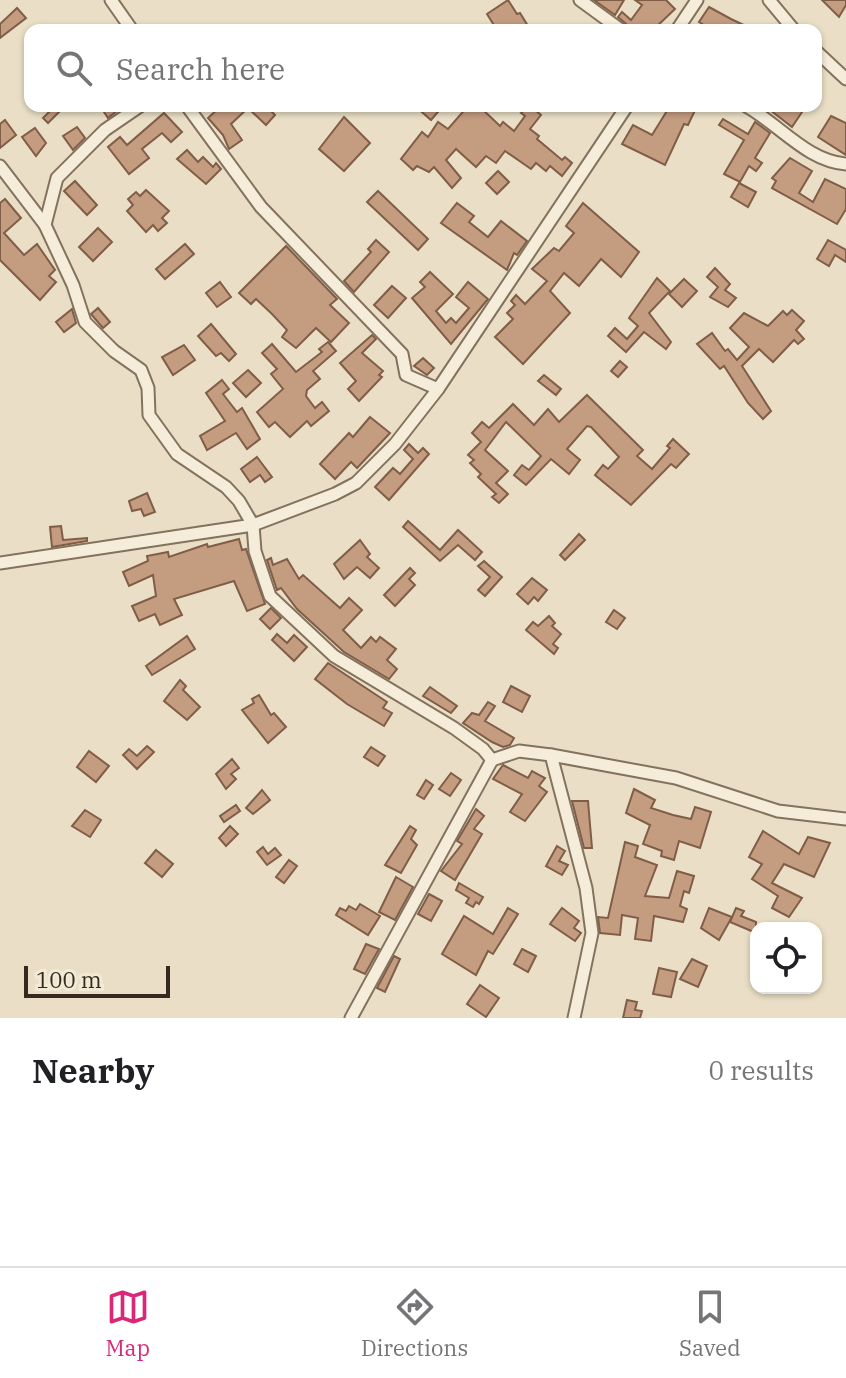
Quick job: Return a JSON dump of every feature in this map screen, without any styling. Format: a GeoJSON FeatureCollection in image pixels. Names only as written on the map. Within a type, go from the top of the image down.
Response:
{"type":"FeatureCollection","features":[{"type":"Feature","properties":{"kind":"street"},"geometry":{"type":"LineString","coordinates":[[111,0],[128,24]]}},
{"type":"Feature","properties":{"kind":"street"},"geometry":{"type":"LineString","coordinates":[[580,0],[613,24]]}},
{"type":"Feature","properties":{"kind":"street"},"geometry":{"type":"LineString","coordinates":[[681,24],[697,0]]}},
{"type":"Feature","properties":{"kind":"street"},"geometry":{"type":"LineString","coordinates":[[769,0],[789,24]]}},
{"type":"Feature","properties":{"kind":"street"},"geometry":{"type":"LineString","coordinates":[[822,57],[846,79]]}},
{"type":"Feature","properties":{"kind":"street"},"geometry":{"type":"LineString","coordinates":[[45,225],[57,178],[105,130],[131,112]]}},
{"type":"Feature","properties":{"kind":"street"},"geometry":{"type":"LineString","coordinates":[[191,112],[261,207],[402,354],[406,375],[438,389]]}},
{"type":"Feature","properties":{"kind":"street"},"geometry":{"type":"LineString","coordinates":[[0,563],[253,525],[356,483],[395,444],[438,389],[623,112]]}},
{"type":"Feature","properties":{"kind":"street"},"geometry":{"type":"LineString","coordinates":[[757,112],[823,163],[846,164]]}},
{"type":"Feature","properties":{"kind":"street"},"geometry":{"type":"LineString","coordinates":[[0,166],[45,225],[73,285],[85,322],[114,351],[141,370],[148,388],[149,415],[177,454],[226,487],[239,501],[253,525],[255,551],[270,596],[334,656],[454,728],[483,749],[492,760]]}},
{"type":"Feature","properties":{"kind":"street"},"geometry":{"type":"LineString","coordinates":[[351,1018],[492,760],[519,751],[551,755],[676,778],[778,811],[846,819]]}},
{"type":"Feature","properties":{"kind":"street"},"geometry":{"type":"LineString","coordinates":[[551,755],[586,888],[592,933],[574,1018]]}},
{"type":"Feature","properties":{"kind":"building"},"geometry":{"type":"Polygon","coordinates":[[[508,0],[527,24],[493,24],[487,14],[508,0]]]}},
{"type":"Feature","properties":{"kind":"building"},"geometry":{"type":"Polygon","coordinates":[[[594,0],[624,0],[615,15],[594,0]]]}},
{"type":"Feature","properties":{"kind":"building"},"geometry":{"type":"Polygon","coordinates":[[[635,0],[666,0],[675,9],[659,24],[626,24],[618,17],[622,12],[631,20],[642,5],[635,0]]]}},
{"type":"Feature","properties":{"kind":"building"},"geometry":{"type":"Polygon","coordinates":[[[822,0],[846,0],[846,5],[839,17],[822,0]]]}},
{"type":"Feature","properties":{"kind":"building"},"geometry":{"type":"Polygon","coordinates":[[[709,7],[741,24],[702,24],[699,22],[709,7]]]}},
{"type":"Feature","properties":{"kind":"building"},"geometry":{"type":"Polygon","coordinates":[[[17,8],[26,18],[0,38],[0,24],[17,8]]]}},
{"type":"Feature","properties":{"kind":"building"},"geometry":{"type":"Polygon","coordinates":[[[49,112],[59,112],[48,123],[43,118],[49,112]]]}},
{"type":"Feature","properties":{"kind":"building"},"geometry":{"type":"Polygon","coordinates":[[[214,112],[244,112],[231,124],[242,140],[229,149],[223,135],[208,118],[214,112]]]}},
{"type":"Feature","properties":{"kind":"building"},"geometry":{"type":"Polygon","coordinates":[[[252,112],[272,112],[275,115],[266,125],[252,112]]]}},
{"type":"Feature","properties":{"kind":"building"},"geometry":{"type":"Polygon","coordinates":[[[422,112],[438,112],[431,120],[422,112]]]}},
{"type":"Feature","properties":{"kind":"building"},"geometry":{"type":"Polygon","coordinates":[[[463,112],[485,112],[500,126],[503,122],[514,131],[525,116],[521,113],[537,112],[541,115],[530,129],[562,160],[565,157],[572,163],[562,176],[550,166],[546,171],[536,163],[531,169],[505,151],[496,163],[486,156],[476,167],[456,149],[446,160],[461,178],[452,188],[434,167],[429,172],[417,166],[413,170],[401,159],[422,132],[428,137],[438,122],[448,129],[463,112]]]}},
{"type":"Feature","properties":{"kind":"building"},"geometry":{"type":"Polygon","coordinates":[[[666,112],[694,112],[688,125],[684,124],[665,165],[622,144],[633,125],[652,135],[666,112]]]}},
{"type":"Feature","properties":{"kind":"building"},"geometry":{"type":"Polygon","coordinates":[[[773,112],[802,112],[792,127],[773,112]]]}},
{"type":"Feature","properties":{"kind":"building"},"geometry":{"type":"Polygon","coordinates":[[[164,113],[182,132],[171,142],[162,133],[142,149],[149,158],[129,174],[108,147],[120,137],[127,145],[164,113]]]}},
{"type":"Feature","properties":{"kind":"building"},"geometry":{"type":"Polygon","coordinates":[[[831,116],[846,123],[846,155],[818,137],[831,116]]]}},
{"type":"Feature","properties":{"kind":"building"},"geometry":{"type":"Polygon","coordinates":[[[344,117],[370,143],[344,171],[319,149],[344,117]]]}},
{"type":"Feature","properties":{"kind":"building"},"geometry":{"type":"Polygon","coordinates":[[[723,119],[748,134],[755,122],[770,133],[755,158],[762,163],[756,171],[749,166],[740,182],[724,174],[744,140],[719,125],[723,119]]]}},
{"type":"Feature","properties":{"kind":"building"},"geometry":{"type":"Polygon","coordinates":[[[5,120],[16,135],[0,148],[0,124],[5,120]]]}},
{"type":"Feature","properties":{"kind":"building"},"geometry":{"type":"Polygon","coordinates":[[[77,127],[85,138],[73,150],[63,136],[77,127]]]}},
{"type":"Feature","properties":{"kind":"building"},"geometry":{"type":"Polygon","coordinates":[[[35,128],[46,143],[36,156],[22,137],[35,128]]]}},
{"type":"Feature","properties":{"kind":"building"},"geometry":{"type":"Polygon","coordinates":[[[187,150],[198,162],[203,157],[213,167],[216,163],[221,169],[206,184],[177,159],[187,150]]]}},
{"type":"Feature","properties":{"kind":"building"},"geometry":{"type":"Polygon","coordinates":[[[790,158],[812,171],[799,193],[813,202],[825,179],[846,189],[846,209],[837,224],[772,188],[776,181],[772,178],[790,158]]]}},
{"type":"Feature","properties":{"kind":"building"},"geometry":{"type":"Polygon","coordinates":[[[498,171],[509,182],[497,194],[486,183],[498,171]]]}},
{"type":"Feature","properties":{"kind":"building"},"geometry":{"type":"Polygon","coordinates":[[[75,181],[97,205],[87,215],[64,191],[75,181]]]}},
{"type":"Feature","properties":{"kind":"building"},"geometry":{"type":"Polygon","coordinates":[[[739,183],[756,192],[748,207],[731,197],[739,183]]]}},
{"type":"Feature","properties":{"kind":"building"},"geometry":{"type":"Polygon","coordinates":[[[146,190],[169,211],[162,218],[167,223],[158,231],[153,225],[146,232],[127,211],[133,205],[128,199],[136,192],[140,196],[146,190]]]}},
{"type":"Feature","properties":{"kind":"building"},"geometry":{"type":"Polygon","coordinates":[[[378,191],[428,239],[418,250],[367,202],[378,191]]]}},
{"type":"Feature","properties":{"kind":"building"},"geometry":{"type":"Polygon","coordinates":[[[5,199],[21,218],[4,233],[24,255],[37,244],[55,270],[49,276],[56,282],[40,300],[0,260],[0,203],[5,199]]]}},
{"type":"Feature","properties":{"kind":"building"},"geometry":{"type":"Polygon","coordinates":[[[457,203],[474,216],[469,222],[488,237],[501,221],[527,241],[517,255],[514,253],[507,270],[441,223],[457,203]]]}},
{"type":"Feature","properties":{"kind":"building"},"geometry":{"type":"Polygon","coordinates":[[[583,203],[639,252],[621,277],[601,259],[579,286],[564,273],[550,291],[570,313],[523,364],[495,337],[513,319],[507,313],[515,305],[511,301],[516,295],[525,304],[547,281],[532,269],[554,248],[559,251],[574,233],[566,226],[583,203]]]}},
{"type":"Feature","properties":{"kind":"building"},"geometry":{"type":"Polygon","coordinates":[[[98,228],[112,242],[93,261],[79,247],[98,228]]]}},
{"type":"Feature","properties":{"kind":"building"},"geometry":{"type":"Polygon","coordinates":[[[376,240],[389,252],[354,292],[344,281],[371,252],[368,249],[376,240]]]}},
{"type":"Feature","properties":{"kind":"building"},"geometry":{"type":"Polygon","coordinates":[[[828,240],[846,250],[846,262],[835,255],[829,266],[817,259],[828,240]]]}},
{"type":"Feature","properties":{"kind":"building"},"geometry":{"type":"Polygon","coordinates":[[[185,244],[194,254],[165,279],[156,269],[185,244]]]}},
{"type":"Feature","properties":{"kind":"building"},"geometry":{"type":"Polygon","coordinates":[[[286,246],[337,299],[330,305],[349,323],[331,342],[316,328],[296,348],[282,337],[287,330],[272,314],[256,299],[251,304],[239,293],[286,246]]]}},
{"type":"Feature","properties":{"kind":"building"},"geometry":{"type":"Polygon","coordinates":[[[715,268],[730,284],[725,290],[736,298],[728,307],[710,297],[718,287],[707,277],[715,268]]]}},
{"type":"Feature","properties":{"kind":"building"},"geometry":{"type":"Polygon","coordinates":[[[430,272],[453,294],[436,311],[446,323],[451,318],[456,323],[469,308],[456,297],[468,282],[488,299],[451,344],[412,298],[425,287],[420,282],[430,272]]]}},
{"type":"Feature","properties":{"kind":"building"},"geometry":{"type":"Polygon","coordinates":[[[657,278],[670,291],[649,313],[671,342],[666,349],[644,332],[626,352],[608,336],[615,328],[627,339],[638,326],[629,318],[657,278]]]}},
{"type":"Feature","properties":{"kind":"building"},"geometry":{"type":"Polygon","coordinates":[[[684,279],[697,291],[682,307],[669,294],[684,279]]]}},
{"type":"Feature","properties":{"kind":"building"},"geometry":{"type":"Polygon","coordinates":[[[220,282],[231,297],[217,307],[206,293],[220,282]]]}},
{"type":"Feature","properties":{"kind":"building"},"geometry":{"type":"Polygon","coordinates":[[[392,286],[406,298],[388,318],[374,305],[392,286]]]}},
{"type":"Feature","properties":{"kind":"building"},"geometry":{"type":"Polygon","coordinates":[[[98,308],[110,322],[103,328],[91,314],[98,308]]]}},
{"type":"Feature","properties":{"kind":"building"},"geometry":{"type":"Polygon","coordinates":[[[72,309],[76,323],[64,332],[56,322],[72,309]]]}},
{"type":"Feature","properties":{"kind":"building"},"geometry":{"type":"Polygon","coordinates":[[[792,310],[804,321],[796,330],[804,339],[798,344],[794,340],[773,362],[759,349],[742,366],[771,411],[763,419],[748,403],[724,366],[720,369],[697,344],[712,333],[725,351],[728,349],[737,360],[749,347],[730,328],[744,313],[768,326],[783,311],[787,315],[792,310]]]}},
{"type":"Feature","properties":{"kind":"building"},"geometry":{"type":"Polygon","coordinates":[[[211,324],[236,354],[229,361],[221,353],[216,356],[198,336],[211,324]]]}},
{"type":"Feature","properties":{"kind":"building"},"geometry":{"type":"Polygon","coordinates":[[[372,335],[376,339],[362,353],[383,371],[379,375],[382,377],[359,401],[348,389],[356,381],[340,363],[372,335]]]}},
{"type":"Feature","properties":{"kind":"building"},"geometry":{"type":"Polygon","coordinates":[[[328,342],[336,351],[313,371],[320,379],[307,390],[306,396],[315,408],[322,402],[329,411],[311,426],[307,421],[290,437],[275,422],[269,427],[257,412],[283,389],[271,374],[277,369],[262,353],[272,344],[296,372],[322,352],[319,349],[328,342]]]}},
{"type":"Feature","properties":{"kind":"building"},"geometry":{"type":"Polygon","coordinates":[[[184,345],[195,360],[173,375],[162,357],[184,345]]]}},
{"type":"Feature","properties":{"kind":"building"},"geometry":{"type":"Polygon","coordinates":[[[423,358],[434,368],[427,375],[414,366],[423,358]]]}},
{"type":"Feature","properties":{"kind":"building"},"geometry":{"type":"Polygon","coordinates":[[[620,361],[627,367],[618,377],[611,371],[620,361]]]}},
{"type":"Feature","properties":{"kind":"building"},"geometry":{"type":"Polygon","coordinates":[[[248,370],[261,383],[246,397],[233,383],[248,370]]]}},
{"type":"Feature","properties":{"kind":"building"},"geometry":{"type":"Polygon","coordinates":[[[544,375],[561,389],[556,395],[538,381],[544,375]]]}},
{"type":"Feature","properties":{"kind":"building"},"geometry":{"type":"Polygon","coordinates":[[[222,380],[229,389],[223,394],[237,412],[242,408],[260,439],[247,449],[236,433],[207,450],[200,436],[225,421],[206,393],[222,380]]]}},
{"type":"Feature","properties":{"kind":"building"},"geometry":{"type":"Polygon","coordinates":[[[587,395],[643,450],[637,456],[652,469],[670,448],[667,446],[673,439],[689,454],[676,468],[671,464],[631,505],[595,475],[603,465],[608,469],[619,457],[591,427],[587,426],[567,449],[580,460],[569,474],[551,459],[526,485],[514,475],[522,465],[529,470],[541,456],[506,422],[485,450],[508,471],[496,483],[508,494],[499,503],[492,497],[496,494],[478,477],[481,474],[470,463],[474,460],[468,455],[481,442],[472,433],[482,422],[489,428],[513,404],[534,425],[548,409],[559,422],[587,395]]]}},
{"type":"Feature","properties":{"kind":"building"},"geometry":{"type":"Polygon","coordinates":[[[370,417],[390,433],[357,468],[351,462],[335,479],[320,464],[349,433],[353,437],[370,417]]]}},
{"type":"Feature","properties":{"kind":"building"},"geometry":{"type":"Polygon","coordinates":[[[409,444],[418,453],[423,448],[429,454],[389,500],[375,487],[393,468],[400,474],[413,459],[404,450],[409,444]]]}},
{"type":"Feature","properties":{"kind":"building"},"geometry":{"type":"Polygon","coordinates":[[[257,457],[272,477],[265,482],[260,475],[250,482],[241,469],[257,457]]]}},
{"type":"Feature","properties":{"kind":"building"},"geometry":{"type":"Polygon","coordinates":[[[147,493],[155,512],[144,516],[141,509],[132,511],[129,501],[147,493]]]}},
{"type":"Feature","properties":{"kind":"building"},"geometry":{"type":"Polygon","coordinates":[[[408,521],[440,550],[458,530],[482,552],[475,560],[458,545],[440,561],[403,527],[408,521]]]}},
{"type":"Feature","properties":{"kind":"building"},"geometry":{"type":"Polygon","coordinates":[[[61,526],[63,540],[87,538],[87,541],[52,547],[50,527],[61,526]]]}},
{"type":"Feature","properties":{"kind":"building"},"geometry":{"type":"Polygon","coordinates":[[[579,534],[585,540],[565,560],[560,555],[579,534]]]}},
{"type":"Feature","properties":{"kind":"building"},"geometry":{"type":"Polygon","coordinates":[[[239,539],[242,550],[246,549],[265,604],[247,611],[234,581],[174,599],[182,615],[160,625],[155,614],[139,621],[132,606],[156,596],[153,575],[129,586],[123,572],[148,561],[147,556],[168,552],[169,557],[207,544],[208,547],[239,539]]]}},
{"type":"Feature","properties":{"kind":"building"},"geometry":{"type":"Polygon","coordinates":[[[360,540],[370,554],[367,557],[379,568],[370,578],[357,567],[344,579],[334,564],[360,540]]]}},
{"type":"Feature","properties":{"kind":"building"},"geometry":{"type":"Polygon","coordinates":[[[271,558],[273,565],[287,559],[299,579],[303,575],[340,608],[349,598],[362,610],[343,630],[361,648],[371,637],[376,642],[380,637],[396,649],[387,660],[397,669],[389,679],[344,652],[297,609],[281,588],[277,590],[267,560],[271,558]]]}},
{"type":"Feature","properties":{"kind":"building"},"geometry":{"type":"Polygon","coordinates":[[[484,561],[502,577],[485,596],[478,590],[490,577],[478,566],[484,561]]]}},
{"type":"Feature","properties":{"kind":"building"},"geometry":{"type":"Polygon","coordinates":[[[410,568],[415,573],[409,579],[415,585],[395,606],[384,595],[410,568]]]}},
{"type":"Feature","properties":{"kind":"building"},"geometry":{"type":"Polygon","coordinates":[[[532,578],[547,590],[538,601],[534,597],[528,604],[517,594],[532,578]]]}},
{"type":"Feature","properties":{"kind":"building"},"geometry":{"type":"Polygon","coordinates":[[[271,608],[281,618],[270,629],[260,619],[271,608]]]}},
{"type":"Feature","properties":{"kind":"building"},"geometry":{"type":"Polygon","coordinates":[[[614,610],[625,618],[617,629],[606,622],[614,610]]]}},
{"type":"Feature","properties":{"kind":"building"},"geometry":{"type":"Polygon","coordinates":[[[549,616],[555,623],[552,626],[561,634],[553,644],[558,648],[554,654],[526,630],[533,622],[538,626],[549,616]]]}},
{"type":"Feature","properties":{"kind":"building"},"geometry":{"type":"Polygon","coordinates":[[[277,634],[287,643],[294,635],[307,647],[294,661],[272,640],[277,634]]]}},
{"type":"Feature","properties":{"kind":"building"},"geometry":{"type":"Polygon","coordinates":[[[187,636],[195,649],[152,675],[146,666],[187,636]]]}},
{"type":"Feature","properties":{"kind":"building"},"geometry":{"type":"Polygon","coordinates":[[[328,663],[387,702],[383,708],[392,713],[384,726],[347,704],[315,679],[328,663]]]}},
{"type":"Feature","properties":{"kind":"building"},"geometry":{"type":"Polygon","coordinates":[[[180,680],[186,686],[183,690],[200,707],[187,720],[164,701],[180,680]]]}},
{"type":"Feature","properties":{"kind":"building"},"geometry":{"type":"Polygon","coordinates":[[[511,686],[530,696],[522,712],[503,702],[511,686]]]}},
{"type":"Feature","properties":{"kind":"building"},"geometry":{"type":"Polygon","coordinates":[[[430,687],[457,706],[451,713],[423,696],[430,687]]]}},
{"type":"Feature","properties":{"kind":"building"},"geometry":{"type":"Polygon","coordinates":[[[259,695],[271,715],[274,713],[286,727],[268,743],[242,710],[254,703],[252,699],[259,695]]]}},
{"type":"Feature","properties":{"kind":"building"},"geometry":{"type":"Polygon","coordinates":[[[488,702],[495,706],[485,721],[514,738],[510,745],[503,747],[492,742],[463,723],[472,713],[479,715],[488,702]]]}},
{"type":"Feature","properties":{"kind":"building"},"geometry":{"type":"Polygon","coordinates":[[[147,746],[154,752],[137,769],[123,755],[129,749],[137,756],[147,746]]]}},
{"type":"Feature","properties":{"kind":"building"},"geometry":{"type":"Polygon","coordinates":[[[371,747],[385,756],[378,766],[364,757],[371,747]]]}},
{"type":"Feature","properties":{"kind":"building"},"geometry":{"type":"Polygon","coordinates":[[[89,751],[109,766],[96,782],[77,767],[89,751]]]}},
{"type":"Feature","properties":{"kind":"building"},"geometry":{"type":"Polygon","coordinates":[[[232,759],[239,768],[231,774],[236,779],[226,789],[216,774],[232,759]]]}},
{"type":"Feature","properties":{"kind":"building"},"geometry":{"type":"Polygon","coordinates":[[[503,765],[528,778],[532,771],[545,778],[539,786],[547,792],[525,821],[510,812],[522,794],[493,779],[503,765]]]}},
{"type":"Feature","properties":{"kind":"building"},"geometry":{"type":"Polygon","coordinates":[[[451,773],[461,780],[450,796],[439,789],[451,773]]]}},
{"type":"Feature","properties":{"kind":"building"},"geometry":{"type":"Polygon","coordinates":[[[426,780],[433,785],[424,799],[417,795],[426,780]]]}},
{"type":"Feature","properties":{"kind":"building"},"geometry":{"type":"Polygon","coordinates":[[[634,789],[655,800],[651,808],[673,815],[691,819],[695,807],[711,812],[700,848],[679,841],[674,860],[661,856],[662,851],[643,844],[650,825],[626,813],[634,789]]]}},
{"type":"Feature","properties":{"kind":"building"},"geometry":{"type":"Polygon","coordinates":[[[262,790],[270,800],[253,814],[246,808],[262,790]]]}},
{"type":"Feature","properties":{"kind":"building"},"geometry":{"type":"Polygon","coordinates":[[[572,801],[588,801],[592,848],[584,848],[572,801]]]}},
{"type":"Feature","properties":{"kind":"building"},"geometry":{"type":"Polygon","coordinates":[[[236,805],[240,811],[224,822],[220,816],[236,805]]]}},
{"type":"Feature","properties":{"kind":"building"},"geometry":{"type":"Polygon","coordinates":[[[476,809],[484,816],[474,829],[482,834],[455,880],[441,871],[462,844],[457,841],[476,809]]]}},
{"type":"Feature","properties":{"kind":"building"},"geometry":{"type":"Polygon","coordinates":[[[85,810],[101,820],[90,837],[72,826],[85,810]]]}},
{"type":"Feature","properties":{"kind":"building"},"geometry":{"type":"Polygon","coordinates":[[[230,826],[238,834],[226,846],[219,838],[230,826]]]}},
{"type":"Feature","properties":{"kind":"building"},"geometry":{"type":"Polygon","coordinates":[[[410,826],[416,830],[411,839],[417,845],[401,873],[385,865],[410,826]]]}},
{"type":"Feature","properties":{"kind":"building"},"geometry":{"type":"Polygon","coordinates":[[[763,831],[799,854],[808,837],[830,843],[814,877],[784,864],[772,883],[802,898],[789,917],[772,908],[778,896],[752,879],[762,864],[749,857],[763,831]]]}},
{"type":"Feature","properties":{"kind":"building"},"geometry":{"type":"Polygon","coordinates":[[[625,842],[638,846],[635,857],[657,865],[645,896],[669,898],[677,871],[694,876],[689,893],[684,891],[680,906],[687,909],[683,922],[654,916],[651,941],[635,939],[638,918],[622,915],[620,935],[600,933],[598,917],[608,918],[625,842]]]}},
{"type":"Feature","properties":{"kind":"building"},"geometry":{"type":"Polygon","coordinates":[[[557,846],[565,851],[559,861],[568,865],[562,875],[546,866],[557,846]]]}},
{"type":"Feature","properties":{"kind":"building"},"geometry":{"type":"Polygon","coordinates":[[[263,847],[268,854],[275,848],[281,855],[267,865],[257,852],[263,847]]]}},
{"type":"Feature","properties":{"kind":"building"},"geometry":{"type":"Polygon","coordinates":[[[156,850],[173,864],[162,877],[145,863],[156,850]]]}},
{"type":"Feature","properties":{"kind":"building"},"geometry":{"type":"Polygon","coordinates":[[[289,860],[297,866],[284,883],[276,877],[289,860]]]}},
{"type":"Feature","properties":{"kind":"building"},"geometry":{"type":"Polygon","coordinates":[[[396,877],[413,887],[395,920],[379,912],[396,877]]]}},
{"type":"Feature","properties":{"kind":"building"},"geometry":{"type":"Polygon","coordinates":[[[459,883],[483,897],[479,904],[476,902],[473,907],[466,903],[469,898],[456,890],[459,883]]]}},
{"type":"Feature","properties":{"kind":"building"},"geometry":{"type":"Polygon","coordinates":[[[429,894],[442,901],[431,921],[418,914],[429,894]]]}},
{"type":"Feature","properties":{"kind":"building"},"geometry":{"type":"Polygon","coordinates":[[[360,904],[380,916],[368,935],[336,915],[340,908],[346,911],[349,906],[356,910],[360,904]]]}},
{"type":"Feature","properties":{"kind":"building"},"geometry":{"type":"Polygon","coordinates":[[[508,908],[518,914],[493,954],[488,951],[476,975],[442,954],[464,916],[493,934],[508,908]]]}},
{"type":"Feature","properties":{"kind":"building"},"geometry":{"type":"Polygon","coordinates":[[[562,908],[579,921],[574,928],[581,933],[575,941],[550,924],[562,908]]]}},
{"type":"Feature","properties":{"kind":"building"},"geometry":{"type":"Polygon","coordinates":[[[709,908],[732,917],[719,940],[701,928],[709,908]]]}},
{"type":"Feature","properties":{"kind":"building"},"geometry":{"type":"Polygon","coordinates":[[[736,908],[744,911],[741,916],[756,922],[750,922],[750,930],[730,922],[736,908]]]}},
{"type":"Feature","properties":{"kind":"building"},"geometry":{"type":"Polygon","coordinates":[[[366,944],[379,949],[365,974],[354,969],[366,944]]]}},
{"type":"Feature","properties":{"kind":"building"},"geometry":{"type":"Polygon","coordinates":[[[522,949],[536,956],[528,972],[514,964],[522,949]]]}},
{"type":"Feature","properties":{"kind":"building"},"geometry":{"type":"Polygon","coordinates":[[[394,956],[400,959],[385,992],[377,988],[394,956]]]}},
{"type":"Feature","properties":{"kind":"building"},"geometry":{"type":"Polygon","coordinates":[[[692,959],[707,966],[698,987],[680,979],[692,959]]]}},
{"type":"Feature","properties":{"kind":"building"},"geometry":{"type":"Polygon","coordinates":[[[659,968],[677,972],[671,997],[653,994],[659,968]]]}},
{"type":"Feature","properties":{"kind":"building"},"geometry":{"type":"Polygon","coordinates":[[[480,985],[499,998],[486,1017],[467,1004],[480,985]]]}},
{"type":"Feature","properties":{"kind":"building"},"geometry":{"type":"Polygon","coordinates":[[[627,1000],[637,1002],[635,1010],[642,1011],[640,1018],[623,1018],[627,1000]]]}}]}
